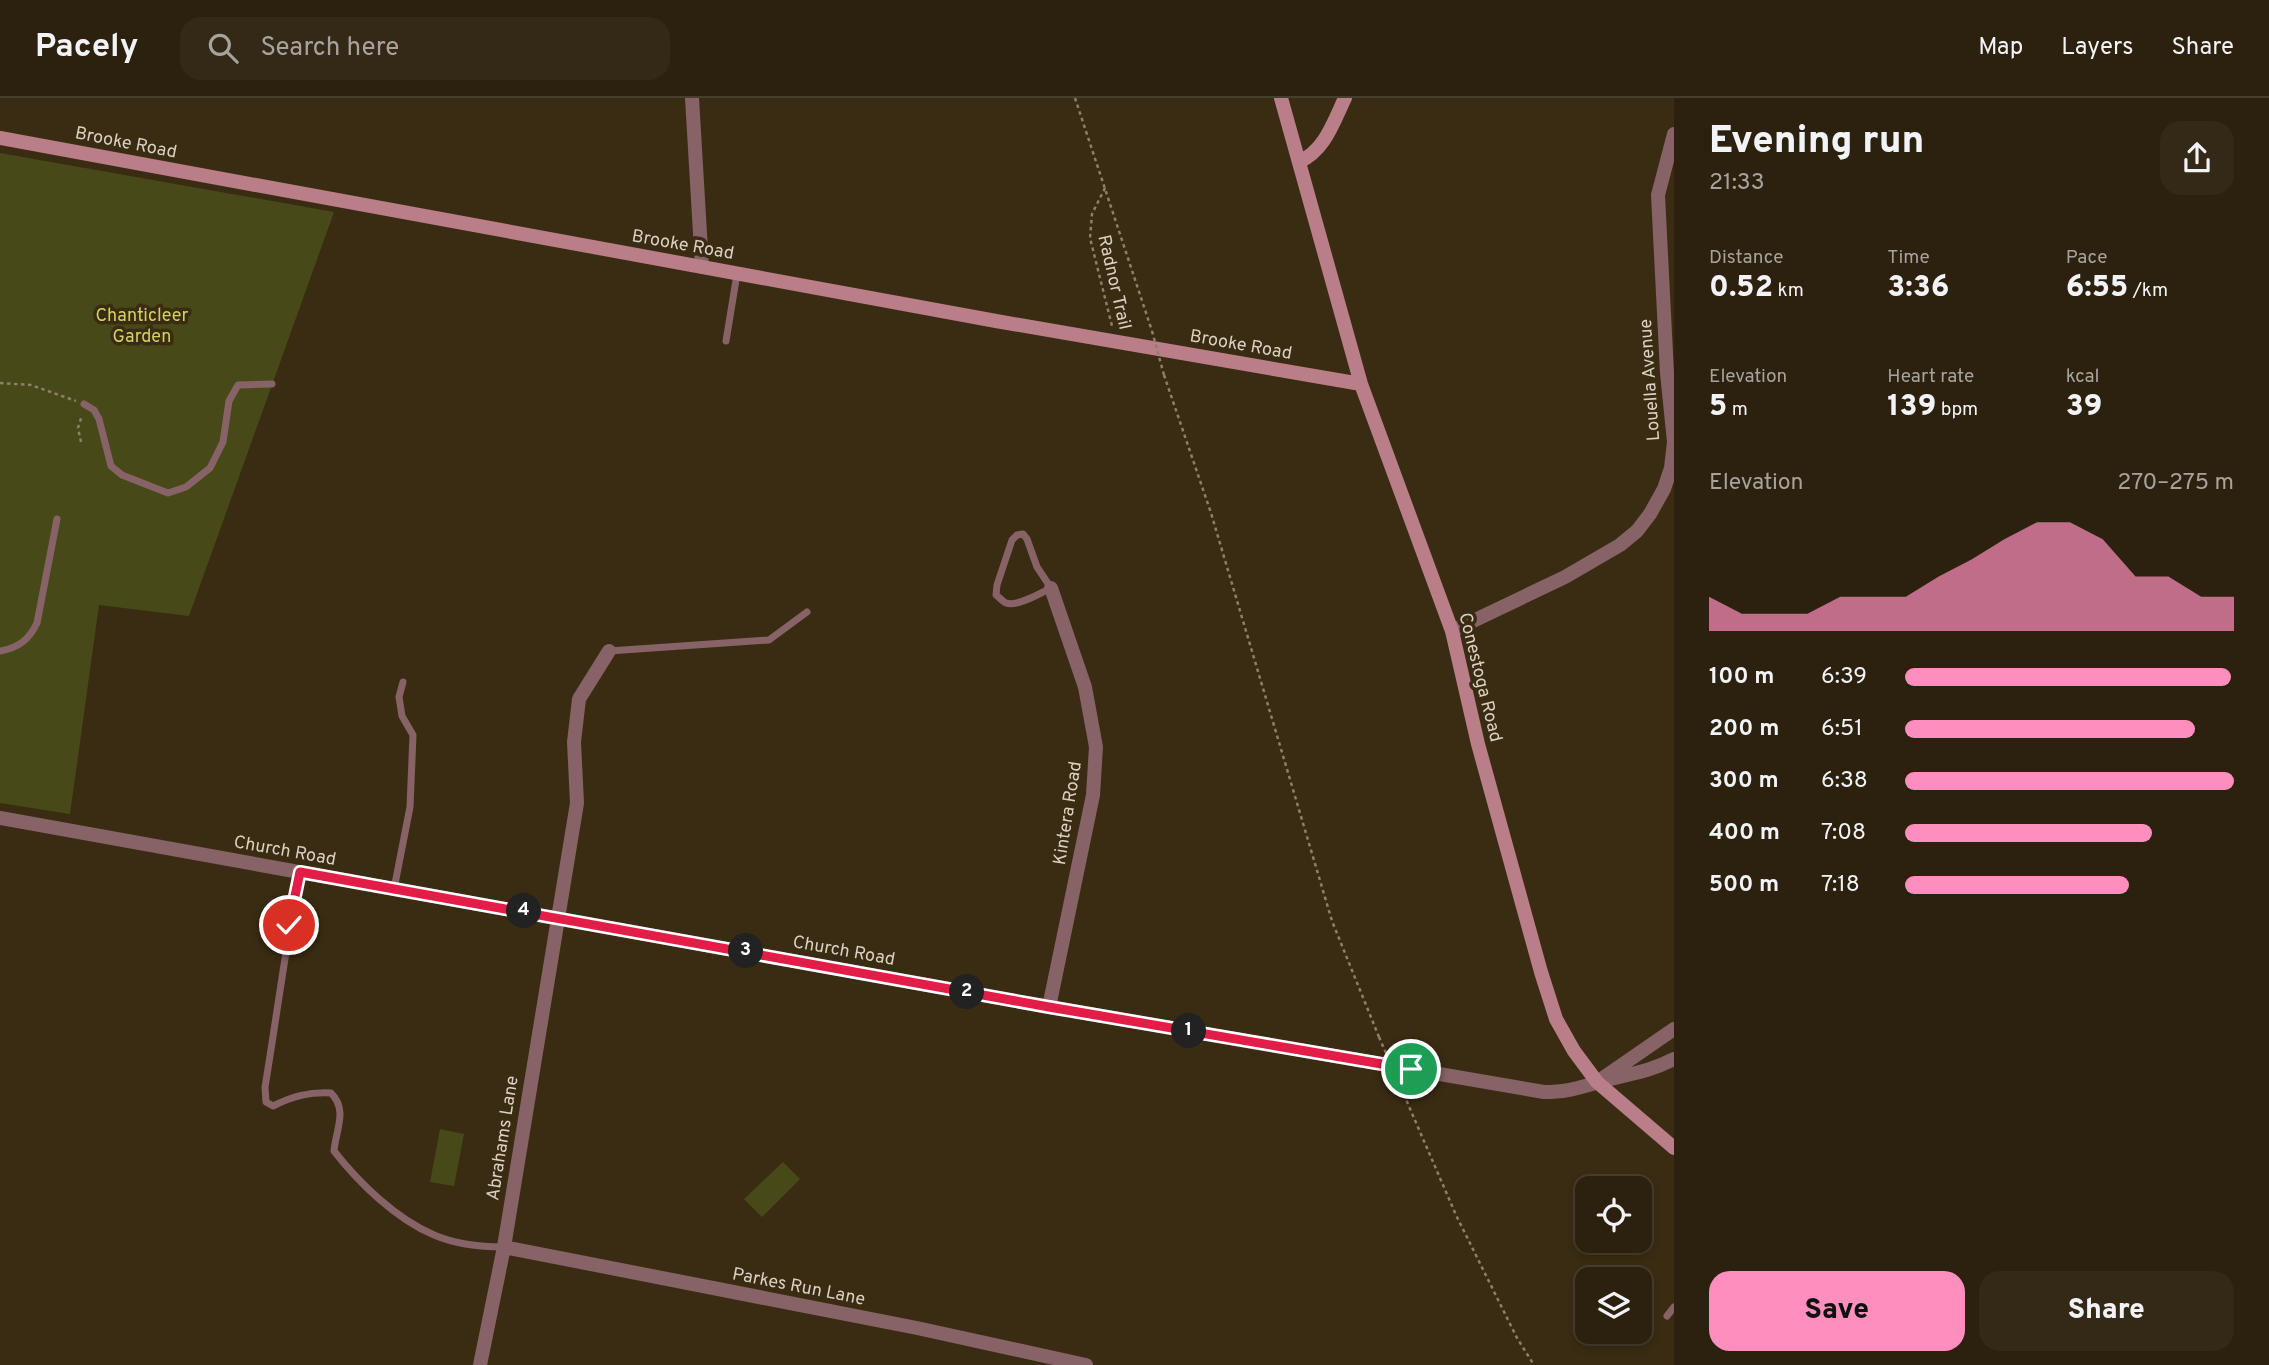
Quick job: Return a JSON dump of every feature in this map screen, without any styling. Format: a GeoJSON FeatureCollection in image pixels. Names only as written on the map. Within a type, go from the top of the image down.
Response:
{"type":"FeatureCollection","features":[{"type":"Feature","properties":{"kind":"main road","name":"Conestoga Road"},"geometry":{"type":"LineString","coordinates":[[1281,98],[1361,384],[1452,631],[1478,744],[1556,1019],[1574,1051],[1597,1082],[1674,1148]]}},
{"type":"Feature","properties":{"kind":"main road"},"geometry":{"type":"LineString","coordinates":[[1299,162],[1312,156],[1324,142],[1345,98]]}},
{"type":"Feature","properties":{"kind":"main road","name":"Brooke Road"},"geometry":{"type":"LineString","coordinates":[[0,138],[1116,343],[1361,384]]}},
{"type":"Feature","properties":{"kind":"street"},"geometry":{"type":"LineString","coordinates":[[692,98],[702,267]]}},
{"type":"Feature","properties":{"kind":"street","name":"Louella Avenue"},"geometry":{"type":"LineString","coordinates":[[1452,631],[1565,577],[1620,545],[1643,523],[1664,489],[1671,468],[1674,442],[1658,195],[1674,134]]}},
{"type":"Feature","properties":{"kind":"street","name":"Kintera Road"},"geometry":{"type":"LineString","coordinates":[[1049,1007],[1093,795],[1096,747],[1085,687],[1051,587]]}},
{"type":"Feature","properties":{"kind":"street","name":"Abrahams Lane"},"geometry":{"type":"LineString","coordinates":[[480,1365],[504,1247],[577,803],[574,741],[579,698],[609,651]]}},
{"type":"Feature","properties":{"kind":"street","name":"Church Road"},"geometry":{"type":"LineString","coordinates":[[0,818],[1049,1007],[1544,1092],[1566,1092],[1597,1082]]}},
{"type":"Feature","properties":{"kind":"street"},"geometry":{"type":"LineString","coordinates":[[1597,1082],[1674,1029]]}},
{"type":"Feature","properties":{"kind":"street"},"geometry":{"type":"LineString","coordinates":[[1597,1082],[1651,1070],[1674,1059]]}},
{"type":"Feature","properties":{"kind":"street","name":"Parkes Run Lane"},"geometry":{"type":"LineString","coordinates":[[504,1247],[917,1328],[1086,1365]]}},
{"type":"Feature","properties":{"kind":"lane"},"geometry":{"type":"LineString","coordinates":[[726,341],[737,273]]}},
{"type":"Feature","properties":{"kind":"lane"},"geometry":{"type":"LineString","coordinates":[[85,404],[94,410],[99,419],[111,466],[122,475],[168,493],[187,486],[210,468],[223,442],[229,401],[238,385],[272,384]]}},
{"type":"Feature","properties":{"kind":"lane"},"geometry":{"type":"LineString","coordinates":[[0,651],[21,644],[37,623],[57,519]]}},
{"type":"Feature","properties":{"kind":"lane"},"geometry":{"type":"LineString","coordinates":[[1017,534],[1023,534],[1027,539],[1037,567],[1051,587],[1031,598],[1010,604],[1004,603],[996,595],[1000,574],[1012,540],[1017,534]]}},
{"type":"Feature","properties":{"kind":"lane"},"geometry":{"type":"LineString","coordinates":[[609,651],[769,640],[807,612]]}},
{"type":"Feature","properties":{"kind":"lane"},"geometry":{"type":"LineString","coordinates":[[394,889],[410,807],[413,735],[402,716],[399,697],[403,682]]}},
{"type":"Feature","properties":{"kind":"lane"},"geometry":{"type":"LineString","coordinates":[[300,872],[289,925],[265,1087],[266,1102],[273,1106],[293,1096],[314,1092],[331,1093],[339,1101],[341,1113],[334,1151],[350,1171],[394,1211],[434,1235],[479,1247],[504,1247]]}},
{"type":"Feature","properties":{"kind":"lane"},"geometry":{"type":"LineString","coordinates":[[1667,1316],[1674,1307]]}},
{"type":"Feature","properties":{"kind":"path"},"geometry":{"type":"LineString","coordinates":[[1075,98],[1211,513],[1332,920],[1456,1215],[1517,1338],[1534,1365]]}},
{"type":"Feature","properties":{"kind":"path","name":"Radnor Trail"},"geometry":{"type":"LineString","coordinates":[[1105,187],[1092,214],[1090,238],[1116,343]]}},
{"type":"Feature","properties":{"kind":"path"},"geometry":{"type":"LineString","coordinates":[[0,383],[31,386],[85,404],[78,428],[80,442]]}},
{"type":"Feature","properties":{"kind":"green space","name":"Chanticleer Garden"},"geometry":{"type":"Polygon","coordinates":[[[0,153],[334,212],[189,616],[99,605],[70,814],[0,803],[0,153]]]}},
{"type":"Feature","properties":{"kind":"green space"},"geometry":{"type":"Polygon","coordinates":[[[440,1129],[464,1134],[454,1186],[430,1182],[440,1129]]]}},
{"type":"Feature","properties":{"kind":"green space"},"geometry":{"type":"Polygon","coordinates":[[[783,1162],[800,1179],[762,1217],[744,1199],[783,1162]]]}},
{"type":"Feature","properties":{"kind":"route"},"geometry":{"type":"LineString","coordinates":[[289,925],[300,872],[1049,1007],[1411,1069]]}}]}
